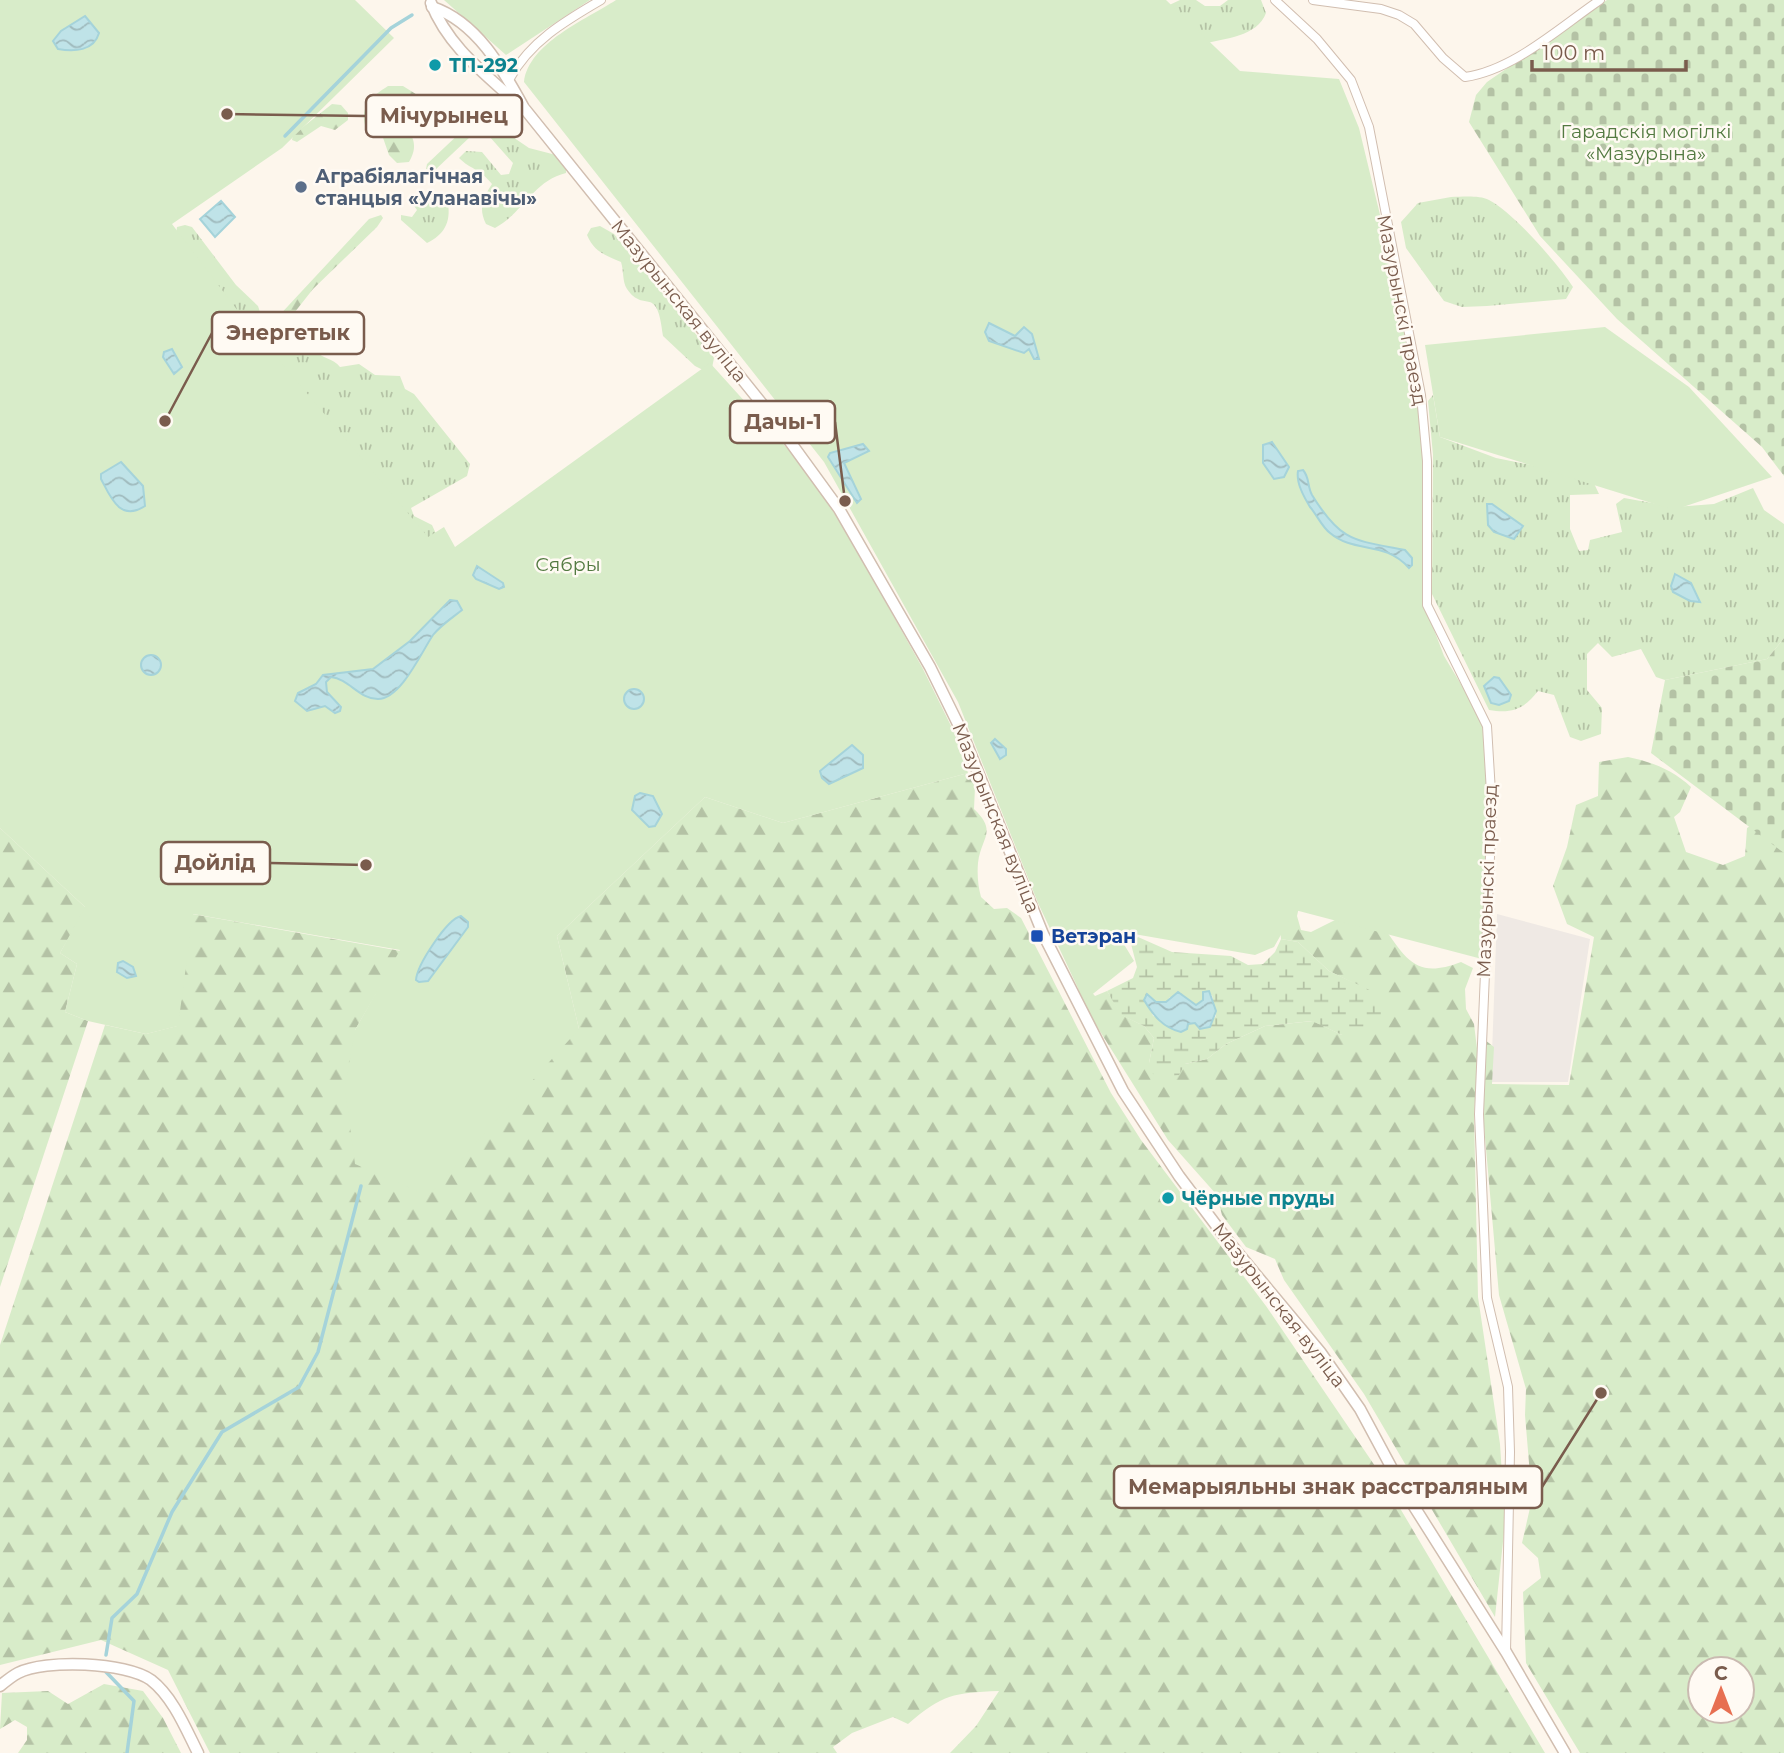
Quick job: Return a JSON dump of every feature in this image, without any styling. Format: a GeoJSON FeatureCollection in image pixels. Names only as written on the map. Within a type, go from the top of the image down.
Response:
{"type":"FeatureCollection","features":[{"type":"Feature","properties":{"kind":"street"},"geometry":{"type":"LineString","coordinates":[[509,80],[518,61],[537,41],[601,0]]}},
{"type":"Feature","properties":{"kind":"street","name":"Мазурынскі праезд"},"geometry":{"type":"LineString","coordinates":[[1275,0],[1318,39],[1351,80],[1369,127],[1421,395],[1427,461],[1427,606],[1487,726],[1492,809],[1479,1114],[1487,1298],[1508,1387],[1510,1452],[1506,1652]]}},
{"type":"Feature","properties":{"kind":"street"},"geometry":{"type":"LineString","coordinates":[[1314,0],[1381,9],[1399,15],[1414,24],[1443,58],[1465,77],[1485,74],[1495,69],[1600,0]]}},
{"type":"Feature","properties":{"kind":"street"},"geometry":{"type":"LineString","coordinates":[[431,3],[449,37],[524,108]]}},
{"type":"Feature","properties":{"kind":"street","name":"Мазурынская вуліца"},"geometry":{"type":"LineString","coordinates":[[431,3],[453,14],[477,37],[509,80],[524,108],[767,410],[839,509],[930,667],[961,730],[1043,934],[1123,1091],[1171,1165],[1228,1241],[1321,1353],[1360,1409],[1403,1489],[1506,1652],[1565,1753]]}},
{"type":"Feature","properties":{"kind":"street"},"geometry":{"type":"LineString","coordinates":[[0,1686],[19,1672],[66,1664],[102,1664],[149,1679],[170,1702],[198,1753]]}},
{"type":"Feature","properties":{"kind":"shaded area"},"geometry":{"type":"Polygon","coordinates":[[[1497,914],[1590,939],[1568,1082],[1491,1082],[1497,914]]]}},
{"type":"Feature","properties":{"kind":"green space","name":"Сябры"},"geometry":{"type":"Polygon","coordinates":[[[0,0],[355,0],[394,38],[282,148],[172,224],[241,315],[428,537],[444,527],[455,547],[710,363],[805,468],[846,531],[923,669],[954,732],[968,773],[783,823],[705,797],[557,936],[579,1029],[428,1196],[355,1164],[345,1088],[355,1030],[400,950],[193,914],[178,1026],[146,1034],[88,1021],[65,1012],[77,964],[60,953],[85,907],[0,828],[0,0]]]}},
{"type":"Feature","properties":{"kind":"green space"},"geometry":{"type":"Polygon","coordinates":[[[444,0],[590,0],[506,55],[444,0]]]}},
{"type":"Feature","properties":{"kind":"green space"},"geometry":{"type":"Polygon","coordinates":[[[616,0],[1166,0],[1240,71],[1339,79],[1359,128],[1398,289],[1418,396],[1424,462],[1425,606],[1444,656],[1486,726],[1490,810],[1482,959],[1295,910],[1274,947],[1255,955],[1134,934],[1122,941],[1134,961],[1084,1001],[1038,903],[958,702],[824,462],[524,82],[528,68],[547,44],[616,0]]]}},
{"type":"Feature","properties":{"kind":"green space"},"geometry":{"type":"Polygon","coordinates":[[[1180,0],[1196,0],[1205,6],[1220,6],[1228,0],[1261,0],[1266,13],[1262,21],[1248,32],[1203,44],[1148,15],[1180,0]]]}},
{"type":"Feature","properties":{"kind":"green space","name":"Гарадскія могілкі «Мазурына»"},"geometry":{"type":"Polygon","coordinates":[[[1607,0],[1784,0],[1784,476],[1762,447],[1617,319],[1540,236],[1469,122],[1476,95],[1487,82],[1607,0]]]}},
{"type":"Feature","properties":{"kind":"green space"},"geometry":{"type":"Polygon","coordinates":[[[388,86],[403,86],[427,101],[422,114],[403,116],[414,144],[409,162],[397,163],[389,155],[381,132],[365,125],[366,107],[388,86]]]}},
{"type":"Feature","properties":{"kind":"green space"},"geometry":{"type":"Polygon","coordinates":[[[332,104],[341,105],[348,113],[348,120],[335,130],[321,126],[297,142],[292,140],[293,135],[332,104]]]}},
{"type":"Feature","properties":{"kind":"green space"},"geometry":{"type":"Polygon","coordinates":[[[495,106],[506,110],[511,118],[507,123],[488,120],[434,171],[426,169],[427,164],[481,113],[495,106]]]}},
{"type":"Feature","properties":{"kind":"green space"},"geometry":{"type":"Polygon","coordinates":[[[491,129],[501,129],[529,148],[556,155],[566,166],[566,173],[545,183],[505,222],[495,228],[486,224],[482,213],[484,199],[492,184],[483,174],[459,158],[466,151],[482,152],[501,175],[509,174],[513,163],[489,136],[491,129]]]}},
{"type":"Feature","properties":{"kind":"green space"},"geometry":{"type":"Polygon","coordinates":[[[434,193],[448,204],[448,217],[442,232],[427,243],[401,220],[401,215],[412,217],[417,210],[412,203],[419,195],[434,193]]]}},
{"type":"Feature","properties":{"kind":"green space"},"geometry":{"type":"Polygon","coordinates":[[[1451,197],[1485,198],[1510,215],[1557,265],[1573,287],[1566,299],[1462,307],[1444,301],[1406,248],[1401,222],[1418,203],[1451,197]]]}},
{"type":"Feature","properties":{"kind":"green space"},"geometry":{"type":"Polygon","coordinates":[[[381,215],[383,218],[377,227],[313,289],[287,322],[279,324],[275,320],[369,219],[381,215]]]}},
{"type":"Feature","properties":{"kind":"green space"},"geometry":{"type":"Polygon","coordinates":[[[600,226],[614,234],[703,343],[714,358],[712,368],[705,371],[695,366],[663,336],[654,304],[633,296],[625,286],[621,262],[601,252],[590,241],[587,235],[591,228],[600,226]]]}},
{"type":"Feature","properties":{"kind":"green space"},"geometry":{"type":"Polygon","coordinates":[[[177,227],[192,227],[236,285],[258,306],[261,315],[249,324],[240,323],[176,235],[177,227]]]}},
{"type":"Feature","properties":{"kind":"green space"},"geometry":{"type":"Polygon","coordinates":[[[338,311],[342,318],[338,327],[315,350],[340,367],[359,364],[375,375],[400,376],[405,389],[414,394],[470,464],[467,476],[411,508],[414,516],[432,525],[437,536],[426,546],[254,339],[265,338],[279,346],[297,350],[312,343],[331,313],[338,311]]]}},
{"type":"Feature","properties":{"kind":"green space"},"geometry":{"type":"Polygon","coordinates":[[[1605,327],[1689,387],[1772,477],[1674,510],[1440,437],[1425,345],[1605,327]]]}},
{"type":"Feature","properties":{"kind":"green space"},"geometry":{"type":"Polygon","coordinates":[[[1433,395],[1440,437],[1496,458],[1591,477],[1599,494],[1570,495],[1570,529],[1579,551],[1588,550],[1590,540],[1622,532],[1616,504],[1624,498],[1675,507],[1714,504],[1753,488],[1764,510],[1784,524],[1784,638],[1767,659],[1665,680],[1656,677],[1641,649],[1612,657],[1598,643],[1587,654],[1587,690],[1602,708],[1601,734],[1581,741],[1570,737],[1554,695],[1538,691],[1517,709],[1489,710],[1432,594],[1433,455],[1428,401],[1433,395]]]}},
{"type":"Feature","properties":{"kind":"green space"},"geometry":{"type":"Polygon","coordinates":[[[1784,638],[1784,853],[1651,753],[1665,680],[1767,659],[1784,638]]]}},
{"type":"Feature","properties":{"kind":"green space"},"geometry":{"type":"Polygon","coordinates":[[[1628,757],[1669,771],[1691,787],[1680,812],[1674,817],[1686,852],[1723,865],[1745,856],[1747,828],[1758,821],[1784,828],[1784,1753],[1580,1753],[1526,1663],[1523,1592],[1541,1578],[1538,1558],[1522,1543],[1532,1499],[1525,1415],[1526,1389],[1499,1295],[1483,1115],[1485,1040],[1494,1047],[1492,1084],[1569,1085],[1594,937],[1567,924],[1553,886],[1567,847],[1576,805],[1598,796],[1599,762],[1628,757]]]}},
{"type":"Feature","properties":{"kind":"green space"},"geometry":{"type":"Polygon","coordinates":[[[968,773],[975,787],[974,809],[987,829],[978,863],[981,897],[994,909],[1007,908],[1021,918],[1111,1093],[1141,1140],[1266,1306],[1375,1466],[1545,1753],[950,1753],[976,1726],[999,1691],[949,1697],[931,1706],[908,1724],[893,1717],[852,1733],[833,1747],[837,1753],[210,1753],[168,1670],[101,1640],[0,1665],[0,1345],[105,1025],[146,1034],[177,1026],[192,914],[401,951],[355,1030],[579,1029],[557,936],[705,797],[783,823],[968,773]]]}},
{"type":"Feature","properties":{"kind":"green space"},"geometry":{"type":"Polygon","coordinates":[[[0,828],[86,908],[60,953],[77,964],[65,1012],[88,1021],[0,1287],[0,828]]]}},
{"type":"Feature","properties":{"kind":"green space"},"geometry":{"type":"Polygon","coordinates":[[[1299,907],[1297,916],[1301,930],[1311,932],[1337,919],[1383,926],[1399,949],[1414,964],[1434,968],[1461,962],[1473,968],[1465,989],[1466,1009],[1474,1024],[1478,1057],[1474,1115],[1478,1297],[1500,1444],[1505,1523],[1495,1617],[1364,1394],[1284,1280],[1275,1259],[1246,1247],[1222,1215],[1216,1194],[1168,1140],[1081,1001],[1078,987],[1082,981],[1095,996],[1107,991],[1122,1015],[1144,1026],[1154,1038],[1149,1063],[1185,1064],[1207,1059],[1226,1044],[1265,1026],[1313,1021],[1342,1035],[1376,994],[1329,971],[1298,942],[1281,939],[1278,911],[1299,907]]]}},
{"type":"Feature","properties":{"kind":"green space"},"geometry":{"type":"Polygon","coordinates":[[[1138,937],[1172,952],[1231,956],[1248,965],[1263,964],[1275,952],[1281,939],[1298,942],[1329,971],[1376,993],[1384,1005],[1381,1017],[1372,1031],[1342,1035],[1312,1021],[1265,1026],[1226,1044],[1207,1059],[1185,1064],[1179,1075],[1164,1078],[1153,1074],[1149,1063],[1154,1038],[1144,1026],[1121,1015],[1107,991],[1133,978],[1137,967],[1131,944],[1138,937]],[[1147,995],[1153,1016],[1187,1024],[1209,1023],[1216,1016],[1212,995],[1196,1005],[1170,997],[1166,1002],[1156,1003],[1147,995]]]}},
{"type":"Feature","properties":{"kind":"green space"},"geometry":{"type":"Polygon","coordinates":[[[104,1684],[143,1691],[163,1718],[181,1753],[18,1753],[27,1740],[27,1727],[15,1720],[0,1729],[2,1693],[48,1691],[68,1704],[104,1684]]]}},
{"type":"Feature","properties":{"kind":"water"},"geometry":{"type":"Polygon","coordinates":[[[85,16],[99,33],[93,44],[83,49],[58,49],[53,41],[61,31],[85,16]]]}},
{"type":"Feature","properties":{"kind":"water"},"geometry":{"type":"Polygon","coordinates":[[[221,201],[235,217],[215,237],[200,219],[221,201]]]}},
{"type":"Feature","properties":{"kind":"water"},"geometry":{"type":"Polygon","coordinates":[[[989,323],[1015,336],[1024,327],[1032,334],[1039,359],[1034,359],[1029,349],[1024,353],[989,341],[985,332],[989,323]]]}},
{"type":"Feature","properties":{"kind":"water"},"geometry":{"type":"Polygon","coordinates":[[[172,349],[182,367],[174,374],[163,357],[164,352],[172,349]]]}},
{"type":"Feature","properties":{"kind":"water"},"geometry":{"type":"Polygon","coordinates":[[[1272,442],[1289,467],[1284,477],[1274,479],[1263,463],[1263,445],[1272,442]]]}},
{"type":"Feature","properties":{"kind":"water"},"geometry":{"type":"Polygon","coordinates":[[[863,444],[869,451],[844,463],[861,499],[857,503],[828,457],[830,453],[863,444]]]}},
{"type":"Feature","properties":{"kind":"water"},"geometry":{"type":"Polygon","coordinates":[[[121,462],[143,486],[145,506],[136,510],[129,511],[117,506],[101,479],[101,474],[121,462]]]}},
{"type":"Feature","properties":{"kind":"water"},"geometry":{"type":"Polygon","coordinates":[[[1303,470],[1312,495],[1340,530],[1360,541],[1405,550],[1412,558],[1412,565],[1409,568],[1390,554],[1349,543],[1324,528],[1301,490],[1298,471],[1303,470]]]}},
{"type":"Feature","properties":{"kind":"water"},"geometry":{"type":"Polygon","coordinates":[[[1487,504],[1492,504],[1523,526],[1514,539],[1494,532],[1488,525],[1487,504]]]}},
{"type":"Feature","properties":{"kind":"water"},"geometry":{"type":"Polygon","coordinates":[[[477,566],[503,583],[504,587],[499,589],[476,579],[473,575],[477,566]]]}},
{"type":"Feature","properties":{"kind":"water"},"geometry":{"type":"Polygon","coordinates":[[[1675,574],[1691,583],[1700,602],[1690,601],[1673,592],[1671,586],[1675,574]]]}},
{"type":"Feature","properties":{"kind":"water"},"geometry":{"type":"Polygon","coordinates":[[[450,600],[457,601],[462,610],[436,631],[403,683],[387,697],[378,699],[365,696],[343,681],[331,677],[326,682],[327,692],[341,707],[340,711],[335,713],[325,706],[307,711],[295,701],[298,693],[316,684],[323,675],[373,669],[410,641],[450,600]]]}},
{"type":"Feature","properties":{"kind":"water"},"geometry":{"type":"Polygon","coordinates":[[[151,655],[158,658],[161,665],[158,672],[151,675],[144,672],[141,665],[144,658],[151,655]]]}},
{"type":"Feature","properties":{"kind":"water"},"geometry":{"type":"Polygon","coordinates":[[[1494,677],[1499,678],[1511,695],[1509,701],[1499,705],[1491,703],[1484,686],[1494,677]]]}},
{"type":"Feature","properties":{"kind":"water"},"geometry":{"type":"Polygon","coordinates":[[[634,689],[641,692],[644,699],[641,706],[634,709],[627,706],[624,699],[627,692],[634,689]]]}},
{"type":"Feature","properties":{"kind":"water"},"geometry":{"type":"Polygon","coordinates":[[[995,739],[1006,749],[1006,755],[1000,759],[991,743],[995,739]]]}},
{"type":"Feature","properties":{"kind":"water"},"geometry":{"type":"Polygon","coordinates":[[[852,745],[863,755],[863,768],[829,784],[822,778],[820,771],[852,745]]]}},
{"type":"Feature","properties":{"kind":"water"},"geometry":{"type":"Polygon","coordinates":[[[640,793],[653,796],[662,814],[655,826],[649,827],[632,810],[635,796],[640,793]]]}},
{"type":"Feature","properties":{"kind":"water"},"geometry":{"type":"Polygon","coordinates":[[[461,916],[468,922],[468,927],[428,981],[416,980],[421,964],[434,944],[448,925],[461,916]]]}},
{"type":"Feature","properties":{"kind":"water"},"geometry":{"type":"Polygon","coordinates":[[[123,961],[133,967],[136,976],[127,978],[117,972],[118,963],[123,961]]]}},
{"type":"Feature","properties":{"kind":"water"},"geometry":{"type":"Polygon","coordinates":[[[1209,991],[1216,1011],[1210,1027],[1200,1029],[1195,1023],[1188,1024],[1187,1029],[1181,1032],[1159,1020],[1144,1000],[1147,994],[1156,1002],[1166,1002],[1178,992],[1196,1005],[1203,1000],[1203,992],[1209,991]]]}},
{"type":"Feature","properties":{"kind":"waterway"},"geometry":{"type":"LineString","coordinates":[[285,136],[391,28],[412,15]]}},
{"type":"Feature","properties":{"kind":"waterway"},"geometry":{"type":"LineString","coordinates":[[106,1655],[112,1618],[137,1594],[172,1512],[222,1432],[299,1387],[318,1352],[361,1186]]}},
{"type":"Feature","properties":{"kind":"waterway"},"geometry":{"type":"LineString","coordinates":[[106,1672],[134,1701],[127,1753]]}},
{"type":"Feature","properties":{"kind":"place","name":"ТП-292"},"geometry":{"type":"Point","coordinates":[435,65]}},
{"type":"Feature","properties":{"kind":"place","name":"Мічурынец"},"geometry":{"type":"Point","coordinates":[227,114]}},
{"type":"Feature","properties":{"kind":"place","name":"Аграбіялагічная станцыя «Уланавічы»"},"geometry":{"type":"Point","coordinates":[301,187]}},
{"type":"Feature","properties":{"kind":"place","name":"Энергетык"},"geometry":{"type":"Point","coordinates":[165,421]}},
{"type":"Feature","properties":{"kind":"place","name":"Дачы-1"},"geometry":{"type":"Point","coordinates":[845,501]}},
{"type":"Feature","properties":{"kind":"place","name":"Дойлід"},"geometry":{"type":"Point","coordinates":[366,865]}},
{"type":"Feature","properties":{"kind":"place","name":"Ветэран"},"geometry":{"type":"Point","coordinates":[1037,936]}},
{"type":"Feature","properties":{"kind":"place","name":"Чёрные пруды"},"geometry":{"type":"Point","coordinates":[1168,1198]}},
{"type":"Feature","properties":{"kind":"place","name":"Мемарыяльны знак расстраляным"},"geometry":{"type":"Point","coordinates":[1601,1393]}}]}
